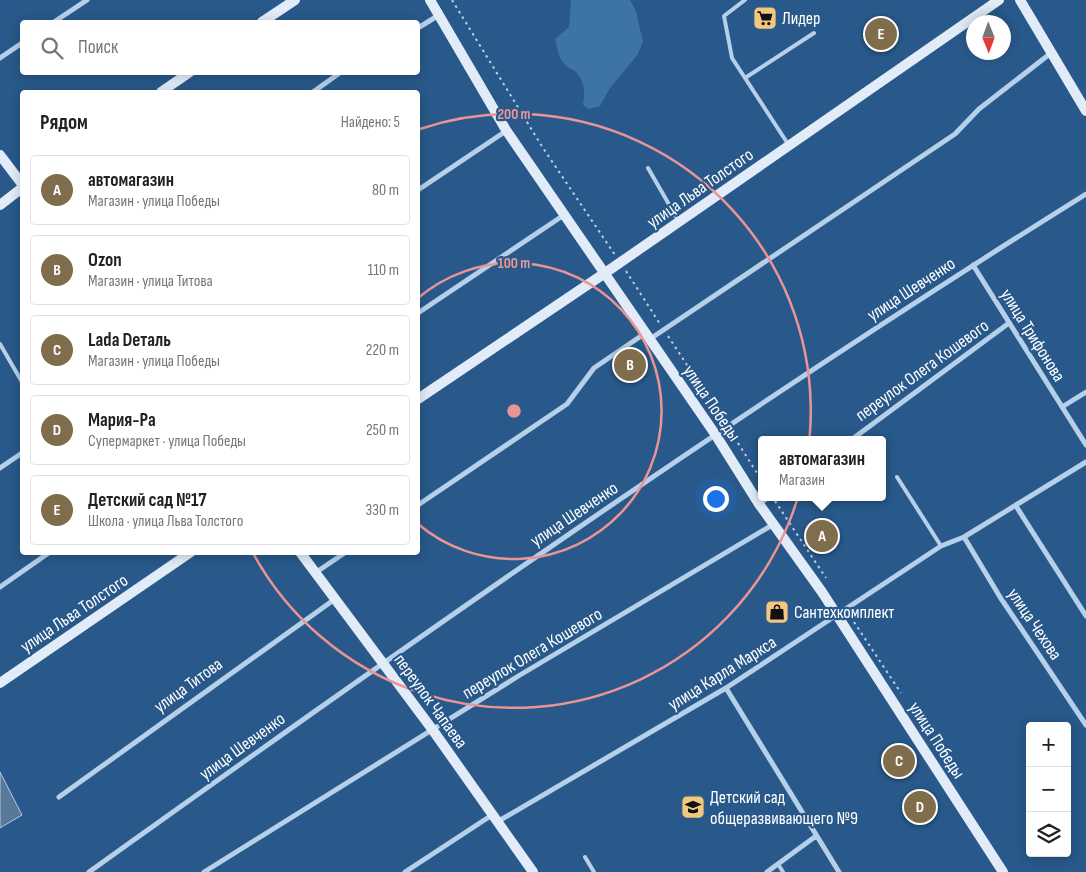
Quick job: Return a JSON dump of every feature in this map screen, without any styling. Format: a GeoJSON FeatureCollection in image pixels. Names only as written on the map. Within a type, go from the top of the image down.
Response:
{"type":"FeatureCollection","features":[{"type":"Feature","properties":{"kind":"street"},"geometry":{"type":"LineString","coordinates":[[57,20],[87,0]]}},
{"type":"Feature","properties":{"kind":"street"},"geometry":{"type":"LineString","coordinates":[[265,20],[295,0]]}},
{"type":"Feature","properties":{"kind":"street","name":"улица Победы"},"geometry":{"type":"LineString","coordinates":[[430,0],[506,130],[715,434],[759,504],[837,617],[1003,872]]}},
{"type":"Feature","properties":{"kind":"street","name":"улица Льва Толстого"},"geometry":{"type":"LineString","coordinates":[[420,398],[605,274],[999,0]]}},
{"type":"Feature","properties":{"kind":"street"},"geometry":{"type":"LineString","coordinates":[[1020,0],[1086,111]]}},
{"type":"Feature","properties":{"kind":"street"},"geometry":{"type":"LineString","coordinates":[[420,27],[439,15]]}},
{"type":"Feature","properties":{"kind":"street"},"geometry":{"type":"LineString","coordinates":[[0,58],[20,44]]}},
{"type":"Feature","properties":{"kind":"street"},"geometry":{"type":"LineString","coordinates":[[420,503],[567,404],[594,368],[647,337],[664,330],[955,134],[979,109],[1052,53]]}},
{"type":"Feature","properties":{"kind":"street"},"geometry":{"type":"LineString","coordinates":[[164,90],[186,75]]}},
{"type":"Feature","properties":{"kind":"street"},"geometry":{"type":"LineString","coordinates":[[316,90],[337,75]]}},
{"type":"Feature","properties":{"kind":"street"},"geometry":{"type":"LineString","coordinates":[[420,189],[506,130]]}},
{"type":"Feature","properties":{"kind":"street"},"geometry":{"type":"LineString","coordinates":[[0,156],[20,181]]}},
{"type":"Feature","properties":{"kind":"street"},"geometry":{"type":"LineString","coordinates":[[0,205],[20,190]]}},
{"type":"Feature","properties":{"kind":"street","name":"улица Шевченко"},"geometry":{"type":"LineString","coordinates":[[89,872],[383,662],[715,434],[973,265],[1086,194]]}},
{"type":"Feature","properties":{"kind":"street"},"geometry":{"type":"LineString","coordinates":[[420,311],[565,215]]}},
{"type":"Feature","properties":{"kind":"street","name":"улица Трифонова"},"geometry":{"type":"LineString","coordinates":[[973,265],[1086,445]]}},
{"type":"Feature","properties":{"kind":"street","name":"переулок Олега Кошевого"},"geometry":{"type":"LineString","coordinates":[[856,436],[1009,323]]}},
{"type":"Feature","properties":{"kind":"street"},"geometry":{"type":"LineString","coordinates":[[1062,407],[1086,392]]}},
{"type":"Feature","properties":{"kind":"street"},"geometry":{"type":"LineString","coordinates":[[0,468],[20,454]]}},
{"type":"Feature","properties":{"kind":"street","name":"улица Карла Маркса"},"geometry":{"type":"LineString","coordinates":[[409,871],[494,819],[726,688],[837,617],[942,546],[964,537],[1086,462]]}},
{"type":"Feature","properties":{"kind":"street"},"geometry":{"type":"LineString","coordinates":[[759,504],[763,501]]}},
{"type":"Feature","properties":{"kind":"street"},"geometry":{"type":"LineString","coordinates":[[1016,506],[1086,616]]}},
{"type":"Feature","properties":{"kind":"street","name":"переулок Олега Кошевого"},"geometry":{"type":"LineString","coordinates":[[204,872],[432,729],[774,524]]}},
{"type":"Feature","properties":{"kind":"street","name":"улица Чехова"},"geometry":{"type":"LineString","coordinates":[[964,537],[1000,597],[1086,725]]}},
{"type":"Feature","properties":{"kind":"street"},"geometry":{"type":"LineString","coordinates":[[0,587],[46,555]]}},
{"type":"Feature","properties":{"kind":"street","name":"улица Льва Толстого"},"geometry":{"type":"LineString","coordinates":[[0,683],[187,555]]}},
{"type":"Feature","properties":{"kind":"street","name":"переулок Чапаева"},"geometry":{"type":"LineString","coordinates":[[302,555],[432,729],[532,872]]}},
{"type":"Feature","properties":{"kind":"street"},"geometry":{"type":"LineString","coordinates":[[315,573],[342,555]]}},
{"type":"Feature","properties":{"kind":"street","name":"улица Титова"},"geometry":{"type":"LineString","coordinates":[[59,796],[336,598]]}},
{"type":"Feature","properties":{"kind":"street"},"geometry":{"type":"LineString","coordinates":[[726,688],[839,872]]}},
{"type":"Feature","properties":{"kind":"street"},"geometry":{"type":"LineString","coordinates":[[766,872],[816,836]]}},
{"type":"Feature","properties":{"kind":"lane"},"geometry":{"type":"LineString","coordinates":[[745,0],[724,16],[732,58],[789,146]]}},
{"type":"Feature","properties":{"kind":"lane"},"geometry":{"type":"LineString","coordinates":[[746,78],[814,33]]}},
{"type":"Feature","properties":{"kind":"lane"},"geometry":{"type":"LineString","coordinates":[[648,168],[679,222]]}},
{"type":"Feature","properties":{"kind":"lane"},"geometry":{"type":"LineString","coordinates":[[0,344],[20,379]]}},
{"type":"Feature","properties":{"kind":"lane"},"geometry":{"type":"LineString","coordinates":[[897,477],[942,546]]}},
{"type":"Feature","properties":{"kind":"lane"},"geometry":{"type":"LineString","coordinates":[[585,857],[594,872]]}},
{"type":"Feature","properties":{"kind":"lane"},"geometry":{"type":"LineString","coordinates":[[778,864],[783,872]]}},
{"type":"Feature","properties":{"kind":"path"},"geometry":{"type":"LineString","coordinates":[[452,0],[543,148],[758,475]]}},
{"type":"Feature","properties":{"kind":"shaded area"},"geometry":{"type":"Polygon","coordinates":[[[571,0],[630,0],[636,11],[643,42],[638,54],[610,88],[600,106],[589,109],[583,105],[584,91],[581,78],[563,62],[558,53],[555,39],[569,27],[571,0]]]}},
{"type":"Feature","properties":{"kind":"shaded area"},"geometry":{"type":"Polygon","coordinates":[[[0,772],[22,815],[0,828],[0,772]]]}},
{"type":"Feature","properties":{"kind":"place","name":"Лидер"},"geometry":{"type":"Point","coordinates":[765,18]}},
{"type":"Feature","properties":{"kind":"place","name":"Детский сад №17"},"geometry":{"type":"Point","coordinates":[881,34]}},
{"type":"Feature","properties":{"kind":"place","name":"Ozon"},"geometry":{"type":"Point","coordinates":[630,365]}},
{"type":"Feature","properties":{"kind":"place","name":"автомагазин"},"geometry":{"type":"Point","coordinates":[822,536]}},
{"type":"Feature","properties":{"kind":"place","name":"Сантехкомплект"},"geometry":{"type":"Point","coordinates":[777,612]}},
{"type":"Feature","properties":{"kind":"place","name":"Lada Dеталь"},"geometry":{"type":"Point","coordinates":[899,761]}},
{"type":"Feature","properties":{"kind":"place","name":"Детский сад общеразвивающего №9"},"geometry":{"type":"Point","coordinates":[693,807]}},
{"type":"Feature","properties":{"kind":"place","name":"Мария-Ра"},"geometry":{"type":"Point","coordinates":[920,807]}}]}
